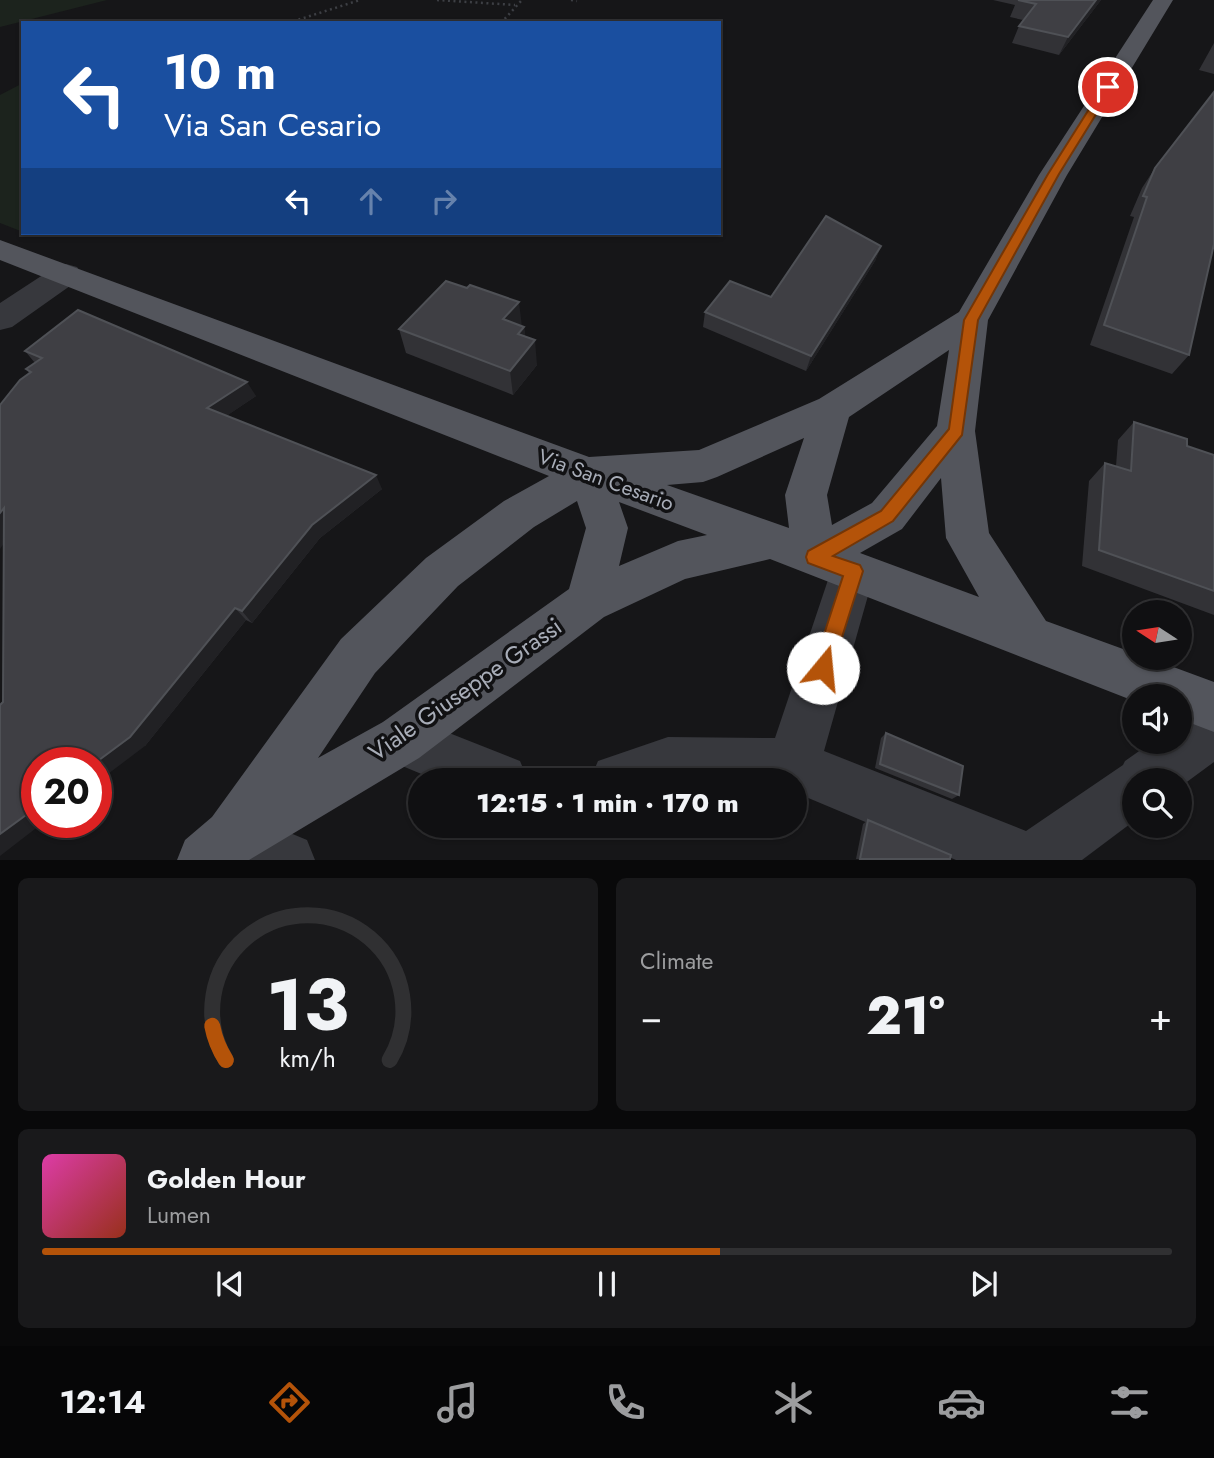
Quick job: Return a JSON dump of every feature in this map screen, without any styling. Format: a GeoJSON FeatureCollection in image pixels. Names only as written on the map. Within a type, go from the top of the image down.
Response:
{"type":"FeatureCollection","features":[{"type":"Feature","properties":{"kind":"main road"},"geometry":{"type":"LineString","coordinates":[[1030,638],[968,538],[956,431],[971,320],[1054,174],[1163,0]]}},
{"type":"Feature","properties":{"kind":"main road","name":"Via San Cesario"},"geometry":{"type":"LineString","coordinates":[[0,249],[587,474],[771,540],[1214,708]]}},
{"type":"Feature","properties":{"kind":"main road"},"geometry":{"type":"LineString","coordinates":[[219,848],[358,656],[442,572],[519,514],[587,474],[703,466],[832,409],[971,320]]}},
{"type":"Feature","properties":{"kind":"main road"},"geometry":{"type":"LineString","coordinates":[[832,409],[806,495],[834,564],[887,516],[956,431]]}},
{"type":"Feature","properties":{"kind":"main road"},"geometry":{"type":"LineString","coordinates":[[587,474],[607,528],[588,602]]}},
{"type":"Feature","properties":{"kind":"main road","name":"Viale Giuseppe Grassi"},"geometry":{"type":"LineString","coordinates":[[219,848],[401,740],[588,602],[678,561],[771,540]]}},
{"type":"Feature","properties":{"kind":"lane"},"geometry":{"type":"LineString","coordinates":[[0,319],[66,274]]}},
{"type":"Feature","properties":{"kind":"lane"},"geometry":{"type":"LineString","coordinates":[[793,765],[834,564]]}},
{"type":"Feature","properties":{"kind":"lane"},"geometry":{"type":"LineString","coordinates":[[1161,768],[1214,730]]}},
{"type":"Feature","properties":{"kind":"lane"},"geometry":{"type":"LineString","coordinates":[[401,740],[470,768]]}},
{"type":"Feature","properties":{"kind":"lane"},"geometry":{"type":"LineString","coordinates":[[655,768],[668,764],[793,765],[1026,859]]}},
{"type":"Feature","properties":{"kind":"lane"},"geometry":{"type":"LineString","coordinates":[[1034,859],[1122,797]]}},
{"type":"Feature","properties":{"kind":"lane"},"geometry":{"type":"LineString","coordinates":[[219,848],[287,859]]}},
{"type":"Feature","properties":{"kind":"path"},"geometry":{"type":"LineString","coordinates":[[294,21],[360,0]]}},
{"type":"Feature","properties":{"kind":"path"},"geometry":{"type":"LineString","coordinates":[[437,0],[515,5]]}},
{"type":"Feature","properties":{"kind":"path"},"geometry":{"type":"LineString","coordinates":[[503,21],[522,0]]}},
{"type":"Feature","properties":{"kind":"path"},"geometry":{"type":"LineString","coordinates":[[571,0],[577,1]]}},
{"type":"Feature","properties":{"kind":"shaded area"},"geometry":{"type":"Polygon","coordinates":[[[0,0],[107,0],[21,21],[0,27],[0,0]]]}},
{"type":"Feature","properties":{"kind":"shaded area"},"geometry":{"type":"Polygon","coordinates":[[[21,84],[21,231],[0,223],[0,95],[21,84]]]}},
{"type":"Feature","properties":{"kind":"building"},"geometry":{"type":"Polygon","coordinates":[[[1018,0],[1096,0],[1068,37],[1019,26],[1036,4],[1018,0]]]}},
{"type":"Feature","properties":{"kind":"building"},"geometry":{"type":"Polygon","coordinates":[[[1214,92],[1214,244],[1189,355],[1104,325],[1147,197],[1143,196],[1155,168],[1214,92]]]}},
{"type":"Feature","properties":{"kind":"building"},"geometry":{"type":"Polygon","coordinates":[[[826,216],[881,246],[811,356],[705,312],[730,281],[771,297],[826,216]]]}},
{"type":"Feature","properties":{"kind":"building"},"geometry":{"type":"Polygon","coordinates":[[[446,281],[467,288],[470,285],[519,302],[503,319],[524,327],[518,334],[535,340],[510,371],[399,329],[446,281]]]}},
{"type":"Feature","properties":{"kind":"building"},"geometry":{"type":"Polygon","coordinates":[[[78,310],[247,382],[207,408],[376,475],[312,525],[242,611],[235,608],[130,737],[112,750],[112,747],[21,747],[21,819],[0,834],[4,508],[0,513],[0,405],[20,380],[31,372],[26,369],[42,358],[25,351],[78,310]]]}},
{"type":"Feature","properties":{"kind":"building"},"geometry":{"type":"Polygon","coordinates":[[[1134,422],[1187,439],[1187,446],[1214,455],[1214,591],[1099,550],[1105,463],[1131,471],[1134,422]]]}},
{"type":"Feature","properties":{"kind":"building"},"geometry":{"type":"Polygon","coordinates":[[[886,733],[963,766],[959,795],[880,764],[886,733]]]}},
{"type":"Feature","properties":{"kind":"building"},"geometry":{"type":"Polygon","coordinates":[[[868,820],[951,855],[950,859],[860,859],[868,820]]]}},
{"type":"Feature","properties":{"kind":"route"},"geometry":{"type":"LineString","coordinates":[[823,668],[853,571],[815,557],[887,516],[956,431],[971,320],[1054,174],[1108,87]]}}]}
